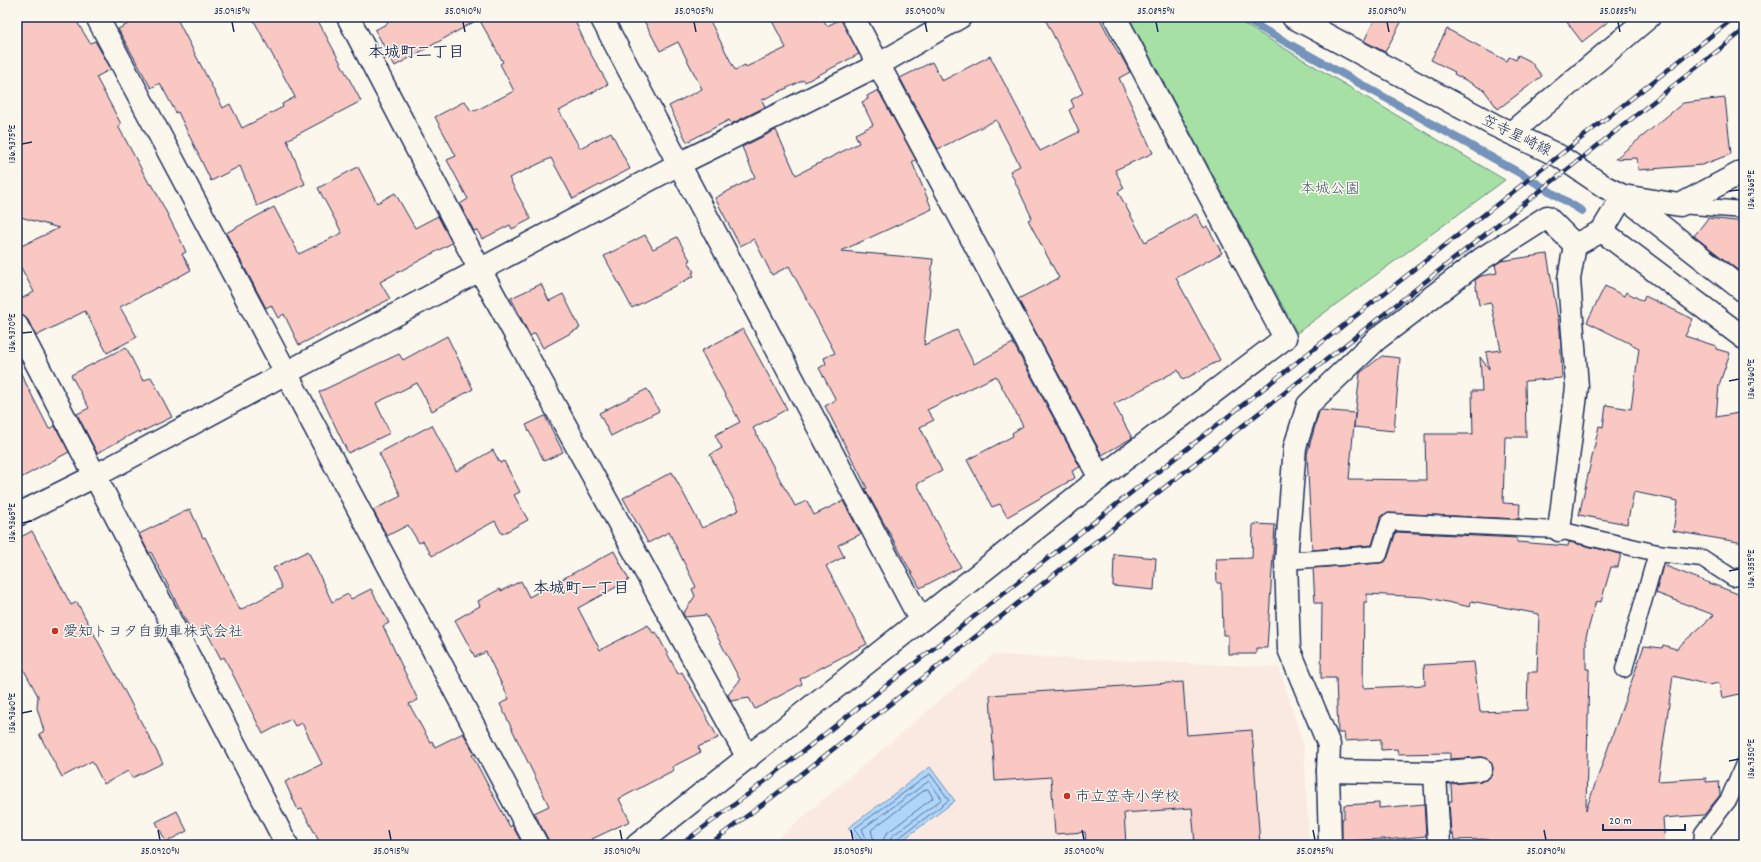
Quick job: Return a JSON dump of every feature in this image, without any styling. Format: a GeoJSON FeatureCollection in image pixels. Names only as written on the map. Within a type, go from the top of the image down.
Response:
{"type":"FeatureCollection","features":[{"type":"Feature","properties":{"kind":"street"},"geometry":{"type":"LineString","coordinates":[[97,17],[537,845]]}},
{"type":"Feature","properties":{"kind":"street"},"geometry":{"type":"LineString","coordinates":[[348,17],[480,270],[748,758]]}},
{"type":"Feature","properties":{"kind":"street"},"geometry":{"type":"LineString","coordinates":[[602,17],[920,619]]}},
{"type":"Feature","properties":{"kind":"street"},"geometry":{"type":"LineString","coordinates":[[853,17],[1100,478]]}},
{"type":"Feature","properties":{"kind":"street"},"geometry":{"type":"LineString","coordinates":[[17,515],[95,476],[679,164],[878,65],[960,17]]}},
{"type":"Feature","properties":{"kind":"street"},"geometry":{"type":"LineString","coordinates":[[637,845],[748,758],[920,619],[1100,478],[1285,338],[1115,17]]}},
{"type":"Feature","properties":{"kind":"street"},"geometry":{"type":"LineString","coordinates":[[1511,133],[1649,17]]}},
{"type":"Feature","properties":{"kind":"street","name":"笠寺星崎線"},"geometry":{"type":"LineString","coordinates":[[1300,19],[1511,133],[1559,156],[1605,187],[1623,196],[1680,205]]}},
{"type":"Feature","properties":{"kind":"street"},"geometry":{"type":"LineString","coordinates":[[1680,205],[1744,171]]}},
{"type":"Feature","properties":{"kind":"street"},"geometry":{"type":"LineString","coordinates":[[1575,245],[1602,231],[1623,196],[1744,291]]}},
{"type":"Feature","properties":{"kind":"street"},"geometry":{"type":"LineString","coordinates":[[1330,845],[1328,771],[1329,745],[1289,649],[1286,561],[1295,447],[1308,405],[1377,339],[1483,258],[1547,217],[1575,245]]}},
{"type":"Feature","properties":{"kind":"street"},"geometry":{"type":"LineString","coordinates":[[1602,231],[1744,338]]}},
{"type":"Feature","properties":{"kind":"street"},"geometry":{"type":"LineString","coordinates":[[1559,530],[1577,387],[1569,279],[1575,245]]}},
{"type":"Feature","properties":{"kind":"street"},"geometry":{"type":"LineString","coordinates":[[17,326],[287,845]]}},
{"type":"Feature","properties":{"kind":"street"},"geometry":{"type":"LineString","coordinates":[[1328,771],[1435,773],[1481,769]]}},
{"type":"Feature","properties":{"kind":"street"},"geometry":{"type":"LineString","coordinates":[[1435,773],[1439,845]]}},
{"type":"Feature","properties":{"kind":"lane"},"geometry":{"type":"LineString","coordinates":[[1680,205],[1744,210]]}},
{"type":"Feature","properties":{"kind":"lane"},"geometry":{"type":"LineString","coordinates":[[1286,561],[1380,554],[1389,522],[1559,530],[1657,552],[1702,558],[1733,578],[1744,576]]}},
{"type":"Feature","properties":{"kind":"lane"},"geometry":{"type":"LineString","coordinates":[[1624,669],[1657,552]]}},
{"type":"Feature","properties":{"kind":"lane"},"geometry":{"type":"LineString","coordinates":[[1702,845],[1703,833],[1729,799],[1744,764]]}},
{"type":"Feature","properties":{"kind":"shaded area","name":"市立笠寺小学校"},"geometry":{"type":"Polygon","coordinates":[[[993,655],[1279,667],[1304,746],[1309,845],[770,845],[993,655]]]}},
{"type":"Feature","properties":{"kind":"green space","name":"本城公園"},"geometry":{"type":"Polygon","coordinates":[[[1129,17],[1232,17],[1505,180],[1297,333],[1129,17]]]}},
{"type":"Feature","properties":{"kind":"water"},"geometry":{"type":"Polygon","coordinates":[[[930,767],[955,801],[896,845],[861,845],[848,828],[930,767]]]}},
{"type":"Feature","properties":{"kind":"building"},"geometry":{"type":"Polygon","coordinates":[[[17,17],[74,17],[90,43],[95,41],[111,69],[96,77],[121,124],[118,126],[150,185],[152,184],[181,241],[186,252],[182,254],[191,270],[120,307],[137,337],[107,353],[85,311],[36,336],[28,320],[24,316],[17,313],[17,301],[34,292],[17,260],[17,248],[59,228],[17,216],[17,17]]]}},
{"type":"Feature","properties":{"kind":"building"},"geometry":{"type":"Polygon","coordinates":[[[142,17],[176,17],[223,108],[230,104],[242,128],[283,107],[282,104],[295,97],[252,17],[316,17],[361,101],[287,140],[305,184],[257,206],[240,166],[211,181],[178,112],[176,113],[160,83],[151,88],[118,29],[142,17]]]}},
{"type":"Feature","properties":{"kind":"building"},"geometry":{"type":"Polygon","coordinates":[[[385,17],[573,17],[589,51],[608,84],[559,111],[580,148],[611,132],[630,169],[573,199],[551,158],[509,178],[531,219],[512,229],[510,225],[482,239],[477,230],[474,231],[460,204],[468,199],[447,160],[456,156],[435,117],[465,101],[471,111],[475,111],[514,91],[500,64],[503,62],[479,19],[395,66],[375,30],[388,23],[385,17]]]}},
{"type":"Feature","properties":{"kind":"building"},"geometry":{"type":"Polygon","coordinates":[[[642,17],[708,17],[735,70],[745,65],[746,67],[786,48],[770,17],[822,17],[827,26],[841,19],[859,54],[805,82],[804,80],[762,100],[765,107],[731,124],[729,120],[687,142],[669,106],[702,89],[678,42],[660,51],[642,17]]]}},
{"type":"Feature","properties":{"kind":"building"},"geometry":{"type":"Polygon","coordinates":[[[1044,17],[1099,17],[1119,55],[1120,54],[1130,72],[1119,78],[1153,153],[1115,170],[1124,188],[1118,192],[1145,242],[1196,214],[1204,228],[1207,226],[1222,253],[1176,278],[1220,360],[1183,380],[1178,370],[1114,404],[1132,438],[1102,455],[1018,299],[1059,278],[1028,220],[1032,218],[1010,171],[1020,166],[996,120],[938,149],[900,78],[932,62],[942,81],[990,56],[1040,151],[1079,132],[1069,110],[1074,107],[1071,100],[1083,93],[1044,17]]]}},
{"type":"Feature","properties":{"kind":"building"},"geometry":{"type":"Polygon","coordinates":[[[1376,17],[1404,17],[1385,52],[1364,41],[1376,17]]]}},
{"type":"Feature","properties":{"kind":"building"},"geometry":{"type":"Polygon","coordinates":[[[1563,17],[1614,17],[1582,42],[1563,17]]]}},
{"type":"Feature","properties":{"kind":"building"},"geometry":{"type":"Polygon","coordinates":[[[1447,29],[1507,61],[1509,57],[1516,60],[1518,55],[1530,61],[1542,76],[1498,109],[1484,90],[1454,74],[1455,72],[1431,60],[1447,29]]]}},
{"type":"Feature","properties":{"kind":"building"},"geometry":{"type":"Polygon","coordinates":[[[878,90],[916,160],[912,162],[932,209],[841,251],[933,259],[924,345],[957,330],[974,364],[1013,343],[1080,467],[1072,471],[1075,478],[1007,517],[1000,504],[992,507],[967,460],[1013,436],[1012,433],[1023,426],[996,376],[927,410],[934,420],[920,427],[942,471],[917,484],[961,567],[920,588],[865,489],[867,488],[825,406],[836,400],[819,368],[826,364],[824,358],[835,353],[789,266],[772,275],[754,239],[740,246],[715,198],[755,177],[742,147],[776,130],[796,175],[859,143],[855,134],[873,125],[862,102],[868,99],[867,96],[878,90]]]}},
{"type":"Feature","properties":{"kind":"building"},"geometry":{"type":"Polygon","coordinates":[[[1725,98],[1731,154],[1702,165],[1638,170],[1637,158],[1615,159],[1683,103],[1725,98]]]}},
{"type":"Feature","properties":{"kind":"building"},"geometry":{"type":"Polygon","coordinates":[[[358,167],[377,203],[395,193],[415,228],[438,216],[452,243],[380,282],[390,299],[299,345],[284,314],[278,318],[271,305],[266,308],[226,233],[274,207],[299,254],[342,233],[318,188],[358,167]]]}},
{"type":"Feature","properties":{"kind":"building"},"geometry":{"type":"Polygon","coordinates":[[[1708,218],[1736,221],[1744,227],[1744,275],[1694,236],[1708,218]]]}},
{"type":"Feature","properties":{"kind":"building"},"geometry":{"type":"Polygon","coordinates":[[[645,235],[653,249],[677,237],[690,260],[688,261],[694,272],[692,273],[694,276],[632,308],[604,256],[645,235]]]}},
{"type":"Feature","properties":{"kind":"building"},"geometry":{"type":"Polygon","coordinates":[[[1547,254],[1560,330],[1562,378],[1525,381],[1526,437],[1505,437],[1503,503],[1520,504],[1519,519],[1389,513],[1382,515],[1372,545],[1312,550],[1307,454],[1319,412],[1321,410],[1355,413],[1349,479],[1426,480],[1425,434],[1473,434],[1472,391],[1482,391],[1480,357],[1489,369],[1486,352],[1501,350],[1491,303],[1479,305],[1475,280],[1481,276],[1497,273],[1495,265],[1501,261],[1547,254]]]}},
{"type":"Feature","properties":{"kind":"building"},"geometry":{"type":"Polygon","coordinates":[[[541,284],[549,301],[563,294],[580,328],[543,348],[535,333],[530,336],[511,298],[541,284]]]}},
{"type":"Feature","properties":{"kind":"building"},"geometry":{"type":"Polygon","coordinates":[[[1605,286],[1624,296],[1626,292],[1643,301],[1645,296],[1693,319],[1685,336],[1716,346],[1716,349],[1730,353],[1719,385],[1716,417],[1744,412],[1744,543],[1673,531],[1678,501],[1634,492],[1627,524],[1579,515],[1599,426],[1603,427],[1606,405],[1631,409],[1639,348],[1587,322],[1605,286]]]}},
{"type":"Feature","properties":{"kind":"building"},"geometry":{"type":"Polygon","coordinates":[[[743,329],[787,409],[753,428],[785,489],[795,506],[807,501],[814,515],[843,501],[861,534],[838,545],[844,557],[826,566],[867,644],[800,679],[802,684],[755,709],[749,698],[731,701],[728,695],[740,680],[706,615],[685,617],[683,614],[695,596],[692,589],[696,587],[669,532],[648,543],[623,498],[672,472],[702,528],[739,510],[710,455],[722,448],[715,435],[740,422],[701,351],[743,329]]]}},
{"type":"Feature","properties":{"kind":"building"},"geometry":{"type":"Polygon","coordinates":[[[447,336],[473,389],[432,411],[417,383],[376,403],[390,433],[348,453],[319,392],[399,354],[403,360],[447,336]]]}},
{"type":"Feature","properties":{"kind":"building"},"geometry":{"type":"Polygon","coordinates":[[[126,347],[143,381],[151,377],[172,417],[139,433],[138,431],[97,453],[77,414],[89,408],[71,375],[126,347]]]}},
{"type":"Feature","properties":{"kind":"building"},"geometry":{"type":"Polygon","coordinates":[[[1382,356],[1400,358],[1394,431],[1354,427],[1360,373],[1382,356]]]}},
{"type":"Feature","properties":{"kind":"building"},"geometry":{"type":"Polygon","coordinates":[[[17,366],[49,429],[55,426],[69,452],[17,480],[17,366]]]}},
{"type":"Feature","properties":{"kind":"building"},"geometry":{"type":"Polygon","coordinates":[[[647,389],[659,411],[611,436],[599,413],[647,389]]]}},
{"type":"Feature","properties":{"kind":"building"},"geometry":{"type":"Polygon","coordinates":[[[545,416],[563,452],[544,461],[526,425],[545,416]]]}},
{"type":"Feature","properties":{"kind":"building"},"geometry":{"type":"Polygon","coordinates":[[[432,425],[456,471],[493,450],[500,463],[504,461],[520,492],[514,495],[528,520],[502,534],[495,521],[432,556],[423,541],[419,543],[408,525],[387,536],[373,510],[401,496],[379,453],[432,425]]]}},
{"type":"Feature","properties":{"kind":"building"},"geometry":{"type":"Polygon","coordinates":[[[190,509],[203,538],[205,537],[240,610],[282,588],[273,568],[308,551],[332,602],[348,594],[351,599],[371,589],[389,623],[383,626],[418,700],[409,704],[430,742],[432,741],[435,747],[463,733],[475,754],[472,755],[510,827],[512,825],[523,845],[321,845],[302,809],[298,810],[285,782],[322,764],[302,723],[295,726],[291,719],[263,734],[224,657],[221,659],[204,627],[192,633],[151,552],[149,553],[139,534],[190,509]]]}},
{"type":"Feature","properties":{"kind":"building"},"geometry":{"type":"Polygon","coordinates":[[[1253,524],[1275,525],[1267,648],[1256,648],[1256,654],[1228,654],[1228,635],[1223,635],[1222,590],[1221,583],[1217,583],[1216,559],[1252,558],[1253,524]]]}},
{"type":"Feature","properties":{"kind":"building","name":"愛知トヨタ自動車株式会社"},"geometry":{"type":"Polygon","coordinates":[[[32,531],[71,605],[77,602],[163,763],[132,778],[128,771],[104,784],[92,761],[62,777],[39,734],[44,731],[37,708],[38,696],[17,657],[17,539],[32,531]]]}},
{"type":"Feature","properties":{"kind":"building"},"geometry":{"type":"Polygon","coordinates":[[[1396,532],[1517,538],[1517,542],[1568,546],[1569,542],[1621,554],[1618,567],[1611,567],[1601,602],[1596,601],[1586,637],[1586,669],[1589,669],[1586,810],[1644,646],[1662,648],[1663,645],[1676,649],[1714,615],[1656,593],[1663,565],[1738,594],[1744,590],[1744,693],[1722,698],[1719,683],[1709,685],[1673,676],[1658,781],[1706,778],[1706,782],[1719,781],[1720,795],[1704,815],[1663,818],[1665,845],[1488,845],[1488,839],[1454,840],[1453,834],[1451,834],[1449,801],[1452,801],[1451,784],[1488,779],[1492,775],[1493,768],[1491,762],[1487,758],[1480,757],[1450,759],[1450,753],[1398,754],[1397,749],[1381,750],[1381,739],[1345,741],[1344,733],[1338,733],[1336,678],[1321,678],[1322,603],[1315,603],[1313,568],[1380,563],[1385,562],[1396,532]],[[1367,594],[1367,602],[1364,602],[1363,688],[1425,685],[1424,665],[1474,662],[1480,712],[1527,710],[1528,672],[1537,672],[1539,614],[1471,601],[1470,607],[1424,597],[1367,594]]]}},
{"type":"Feature","properties":{"kind":"building"},"geometry":{"type":"Polygon","coordinates":[[[614,551],[629,580],[578,608],[600,650],[648,625],[653,633],[656,632],[678,674],[682,672],[718,738],[698,747],[701,752],[672,767],[674,770],[619,799],[630,821],[592,839],[595,845],[549,845],[548,839],[534,813],[549,806],[500,704],[509,699],[486,652],[475,657],[455,620],[480,606],[478,601],[500,589],[501,591],[521,581],[529,597],[614,551]]]}},
{"type":"Feature","properties":{"kind":"building"},"geometry":{"type":"Polygon","coordinates":[[[1114,554],[1156,558],[1154,590],[1113,586],[1114,554]]]}},
{"type":"Feature","properties":{"kind":"building"},"geometry":{"type":"Polygon","coordinates":[[[1183,682],[1187,735],[1252,730],[1260,845],[1195,845],[1192,808],[1124,813],[1126,845],[1086,845],[1085,832],[1055,834],[1051,777],[995,781],[990,695],[1183,682]]]}},
{"type":"Feature","properties":{"kind":"building"},"geometry":{"type":"Polygon","coordinates":[[[1379,803],[1379,808],[1424,804],[1426,836],[1385,840],[1342,841],[1342,819],[1344,818],[1344,805],[1379,803]]]}},
{"type":"Feature","properties":{"kind":"building"},"geometry":{"type":"Polygon","coordinates":[[[177,811],[187,831],[166,842],[156,822],[177,811]]]}},
{"type":"Feature","properties":{"kind":"waterway"},"geometry":{"type":"LineString","coordinates":[[1241,17],[1523,175],[1582,211]]}},
{"type":"Feature","properties":{"kind":"railway"},"geometry":{"type":"LineString","coordinates":[[680,845],[755,789],[1735,17]]}},
{"type":"Feature","properties":{"kind":"railway"},"geometry":{"type":"LineString","coordinates":[[708,845],[775,795],[1744,30]]}},
{"type":"Feature","properties":{"kind":"place","name":"愛知トヨタ自動車株式会社"},"geometry":{"type":"Point","coordinates":[55,631]}},
{"type":"Feature","properties":{"kind":"place","name":"市立笠寺小学校"},"geometry":{"type":"Point","coordinates":[1067,796]}},
{"type":"Feature","properties":{"kind":"district","name":"本城町二丁目"},"geometry":{"type":"Point","coordinates":[416,51]}},
{"type":"Feature","properties":{"kind":"district","name":"本城町一丁目"},"geometry":{"type":"Point","coordinates":[581,587]}}]}
